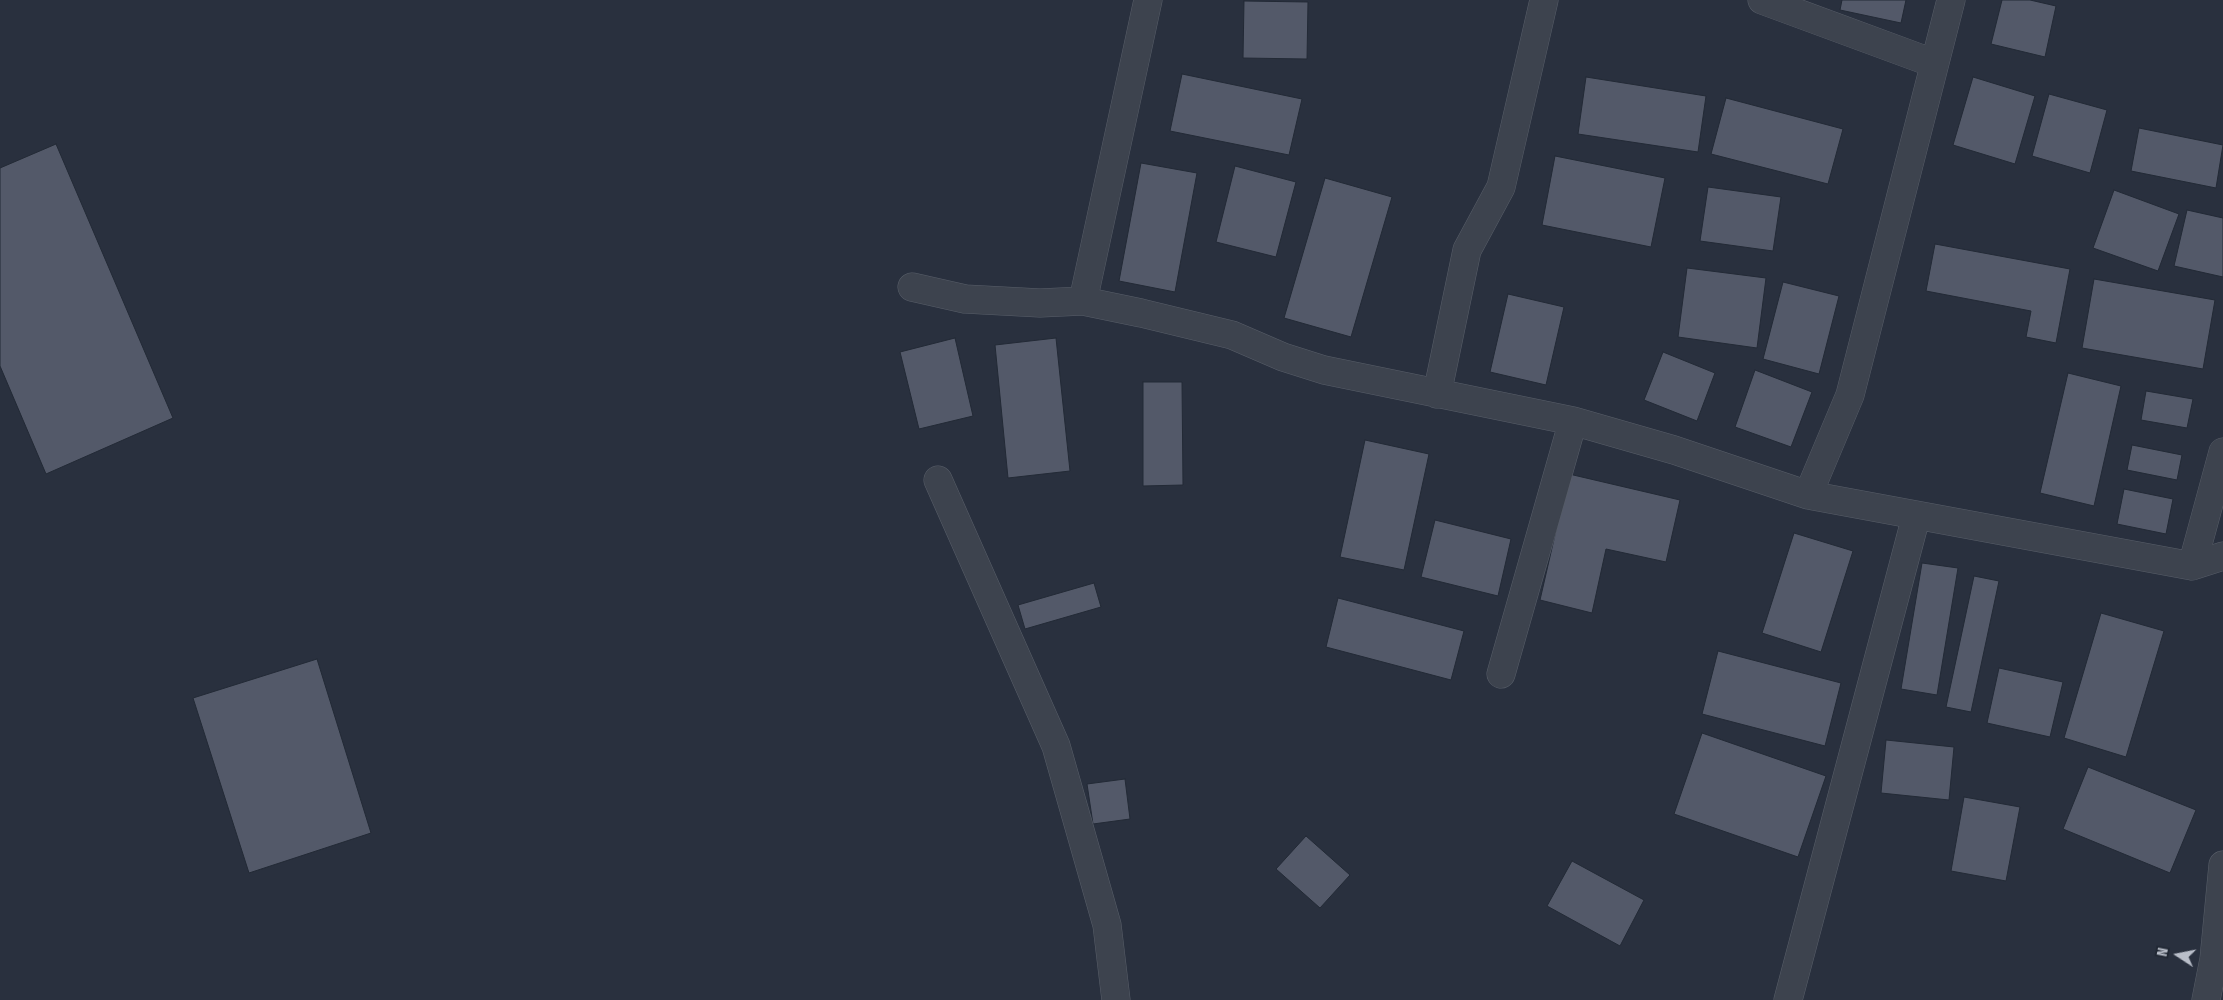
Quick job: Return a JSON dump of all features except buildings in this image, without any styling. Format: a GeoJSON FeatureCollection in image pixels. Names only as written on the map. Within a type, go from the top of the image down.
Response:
{"type":"FeatureCollection","features":[{"type":"Feature","properties":{"kind":"street"},"geometry":{"type":"LineString","coordinates":[[1083,301],[1148,0]]}},
{"type":"Feature","properties":{"kind":"street"},"geometry":{"type":"LineString","coordinates":[[1437,394],[1467,250],[1501,187],[1544,0]]}},
{"type":"Feature","properties":{"kind":"street"},"geometry":{"type":"LineString","coordinates":[[1762,0],[1934,63]]}},
{"type":"Feature","properties":{"kind":"street"},"geometry":{"type":"LineString","coordinates":[[1808,495],[1850,395],[1951,0]]}},
{"type":"Feature","properties":{"kind":"street"},"geometry":{"type":"LineString","coordinates":[[912,286],[965,299],[1040,303],[1083,301],[1232,334],[1283,357],[1324,370],[1573,420],[1674,450],[1808,495],[1916,517],[2192,566],[2223,556]]}},
{"type":"Feature","properties":{"kind":"street"},"geometry":{"type":"LineString","coordinates":[[1501,674],[1573,420]]}},
{"type":"Feature","properties":{"kind":"street"},"geometry":{"type":"LineString","coordinates":[[2192,566],[2223,452]]}},
{"type":"Feature","properties":{"kind":"street"},"geometry":{"type":"LineString","coordinates":[[938,480],[1056,746],[1107,925],[1116,1000]]}},
{"type":"Feature","properties":{"kind":"street"},"geometry":{"type":"LineString","coordinates":[[1788,1000],[1916,517]]}},
{"type":"Feature","properties":{"kind":"street"},"geometry":{"type":"LineString","coordinates":[[2206,1000],[2214,959],[2223,865]]}}]}
